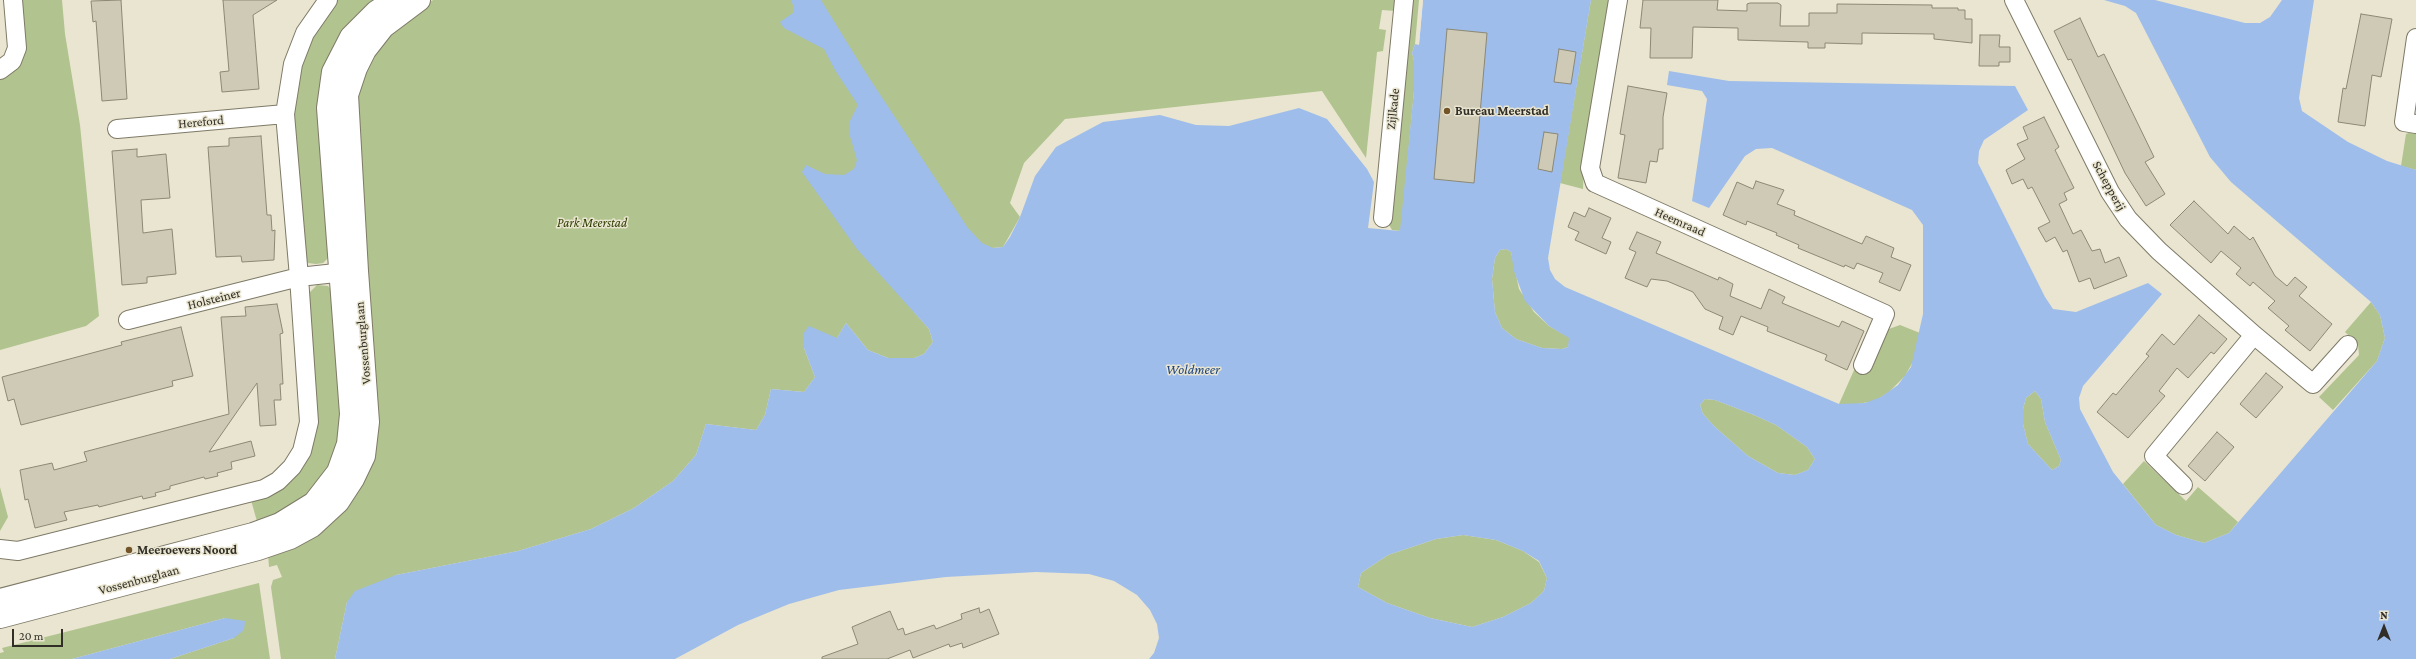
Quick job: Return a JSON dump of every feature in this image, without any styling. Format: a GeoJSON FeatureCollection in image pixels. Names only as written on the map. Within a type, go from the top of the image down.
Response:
{"type":"FeatureCollection","features":[{"type":"Feature","properties":{"kind":"street"},"geometry":{"type":"LineString","coordinates":[[0,70],[12,61],[17,48],[12,0]]}},
{"type":"Feature","properties":{"kind":"street"},"geometry":{"type":"LineString","coordinates":[[0,549],[18,551],[242,496],[264,489],[278,481],[292,467],[302,451],[309,422],[299,277],[285,114],[293,64],[300,45],[305,33],[328,0]]}},
{"type":"Feature","properties":{"kind":"street","name":"Vossenburglaan"},"geometry":{"type":"LineString","coordinates":[[0,617],[258,549],[290,538],[312,526],[329,512],[353,480],[364,456],[367,436],[368,401],[348,272],[328,108],[333,72],[351,37],[376,12],[394,0]]}},
{"type":"Feature","properties":{"kind":"street","name":"Vossenburglaan"},"geometry":{"type":"LineString","coordinates":[[0,600],[253,534],[280,524],[314,502],[338,472],[348,444],[351,429],[347,107],[350,84],[365,50],[383,27],[419,0]]}},
{"type":"Feature","properties":{"kind":"street","name":"Zijlkade"},"geometry":{"type":"LineString","coordinates":[[1382,218],[1404,0]]}},
{"type":"Feature","properties":{"kind":"street","name":"Heemraad"},"geometry":{"type":"LineString","coordinates":[[1618,0],[1590,168],[1595,183],[1885,314],[1863,365]]}},
{"type":"Feature","properties":{"kind":"street","name":"Schepperij"},"geometry":{"type":"LineString","coordinates":[[2014,0],[2110,192],[2128,219],[2159,252],[2313,384],[2348,345]]}},
{"type":"Feature","properties":{"kind":"street"},"geometry":{"type":"LineString","coordinates":[[2416,38],[2404,122],[2416,124]]}},
{"type":"Feature","properties":{"kind":"street","name":"Hereford"},"geometry":{"type":"LineString","coordinates":[[118,129],[285,114]]}},
{"type":"Feature","properties":{"kind":"street"},"geometry":{"type":"LineString","coordinates":[[299,277],[348,272]]}},
{"type":"Feature","properties":{"kind":"street","name":"Holsteiner"},"geometry":{"type":"LineString","coordinates":[[128,320],[299,277]]}},
{"type":"Feature","properties":{"kind":"street"},"geometry":{"type":"LineString","coordinates":[[2183,485],[2154,456],[2254,335]]}},
{"type":"Feature","properties":{"kind":"green space"},"geometry":{"type":"Polygon","coordinates":[[[21,0],[62,0],[65,34],[80,125],[99,316],[86,326],[0,350],[0,78],[21,0]]]}},
{"type":"Feature","properties":{"kind":"green space"},"geometry":{"type":"Polygon","coordinates":[[[334,0],[383,0],[372,7],[329,257],[323,263],[316,264],[308,263],[302,255],[291,113],[301,55],[334,0]]]}},
{"type":"Feature","properties":{"kind":"green space","name":"Park Meerstad"},"geometry":{"type":"Polygon","coordinates":[[[433,0],[1397,0],[1396,11],[1382,10],[1379,29],[1386,30],[1383,51],[1377,52],[1366,158],[1322,91],[1065,119],[1024,163],[1010,203],[1020,217],[1003,247],[992,248],[914,312],[929,329],[933,342],[924,354],[914,358],[888,358],[868,350],[846,323],[837,338],[804,348],[815,377],[804,392],[771,389],[765,415],[756,430],[706,424],[696,455],[673,481],[634,508],[591,529],[518,551],[396,575],[347,602],[335,659],[281,659],[271,587],[273,580],[282,577],[277,565],[269,567],[268,554],[338,513],[353,99],[370,54],[408,17],[433,0]]]}},
{"type":"Feature","properties":{"kind":"green space"},"geometry":{"type":"Polygon","coordinates":[[[1410,0],[1419,0],[1415,44],[1412,53],[1414,60],[1414,91],[1401,231],[1392,230],[1388,223],[1410,0]]]}},
{"type":"Feature","properties":{"kind":"green space"},"geometry":{"type":"Polygon","coordinates":[[[1591,0],[1609,0],[1584,163],[1583,189],[1560,183],[1591,0]]]}},
{"type":"Feature","properties":{"kind":"green space"},"geometry":{"type":"Polygon","coordinates":[[[2416,130],[2416,170],[2401,166],[2406,134],[2416,130]]]}},
{"type":"Feature","properties":{"kind":"green space"},"geometry":{"type":"Polygon","coordinates":[[[1506,249],[1511,252],[1519,289],[1534,312],[1549,326],[1570,338],[1568,347],[1562,349],[1542,348],[1516,339],[1502,328],[1495,312],[1492,279],[1495,258],[1500,250],[1506,249]]]}},
{"type":"Feature","properties":{"kind":"green space"},"geometry":{"type":"Polygon","coordinates":[[[317,285],[328,286],[333,293],[345,423],[340,451],[311,497],[258,525],[251,500],[311,450],[315,436],[317,424],[308,294],[317,285]]]}},
{"type":"Feature","properties":{"kind":"green space"},"geometry":{"type":"Polygon","coordinates":[[[2371,302],[2380,315],[2385,338],[2377,361],[2333,410],[2319,397],[2359,355],[2358,344],[2345,332],[2371,302]]]}},
{"type":"Feature","properties":{"kind":"green space"},"geometry":{"type":"Polygon","coordinates":[[[1900,325],[1920,333],[1915,358],[1905,376],[1889,392],[1875,401],[1857,404],[1839,404],[1855,368],[1867,373],[1886,330],[1900,325]]]}},
{"type":"Feature","properties":{"kind":"green space"},"geometry":{"type":"Polygon","coordinates":[[[2035,391],[2041,399],[2045,422],[2061,460],[2059,466],[2052,470],[2028,444],[2023,424],[2023,409],[2026,398],[2035,391]]]}},
{"type":"Feature","properties":{"kind":"green space"},"geometry":{"type":"Polygon","coordinates":[[[1705,399],[1715,400],[1776,425],[1807,447],[1815,459],[1808,470],[1795,475],[1778,473],[1748,456],[1715,427],[1703,414],[1700,405],[1705,399]]]}},
{"type":"Feature","properties":{"kind":"green space"},"geometry":{"type":"Polygon","coordinates":[[[2144,461],[2186,501],[2198,487],[2238,522],[2229,533],[2204,543],[2176,535],[2156,525],[2123,484],[2144,461]]]}},
{"type":"Feature","properties":{"kind":"green space"},"geometry":{"type":"Polygon","coordinates":[[[0,487],[8,517],[0,531],[0,487]]]}},
{"type":"Feature","properties":{"kind":"green space"},"geometry":{"type":"Polygon","coordinates":[[[1463,535],[1496,540],[1523,551],[1539,562],[1547,578],[1544,591],[1531,603],[1503,617],[1472,627],[1430,618],[1387,603],[1358,587],[1361,573],[1388,555],[1436,539],[1463,535]]]}},
{"type":"Feature","properties":{"kind":"green space"},"geometry":{"type":"Polygon","coordinates":[[[259,583],[270,659],[170,659],[234,638],[225,618],[72,659],[0,659],[0,653],[4,652],[2,648],[259,583]]]}},
{"type":"Feature","properties":{"kind":"water","name":"Woldmeer"},"geometry":{"type":"Polygon","coordinates":[[[791,0],[821,0],[864,70],[968,228],[982,243],[993,248],[1003,247],[1010,237],[1020,217],[1035,176],[1056,147],[1103,122],[1160,115],[1196,125],[1229,126],[1299,108],[1327,119],[1367,169],[1374,182],[1368,228],[1400,231],[1414,91],[1414,60],[1412,53],[1415,44],[1419,44],[1423,0],[1591,0],[1548,258],[1550,270],[1555,279],[1565,287],[1839,404],[1865,403],[1881,397],[1898,385],[1911,367],[1923,314],[1923,225],[1912,210],[1772,148],[1756,149],[1745,156],[1709,208],[1692,201],[1707,99],[1702,91],[1667,85],[1669,71],[1729,81],[2015,86],[2028,110],[1984,140],[1979,151],[1978,163],[2045,297],[2053,309],[2076,312],[2148,283],[2162,294],[2083,386],[2079,398],[2080,409],[2113,472],[2156,525],[2176,535],[2204,543],[2229,533],[2377,361],[2385,338],[2380,315],[2371,302],[2231,182],[2210,157],[2136,13],[2125,6],[2104,0],[2155,0],[2245,23],[2260,23],[2270,17],[2282,0],[2314,0],[2299,98],[2302,111],[2348,142],[2387,161],[2416,170],[2416,659],[1149,659],[1154,653],[1159,638],[1157,624],[1150,610],[1137,595],[1114,581],[1089,574],[1036,572],[946,577],[839,590],[789,604],[738,625],[675,659],[335,659],[347,602],[355,591],[396,575],[518,551],[591,529],[634,508],[673,481],[696,455],[706,424],[756,430],[765,415],[771,389],[804,392],[815,377],[804,348],[803,334],[809,326],[837,338],[846,323],[868,350],[888,358],[914,358],[924,354],[933,342],[929,329],[857,249],[802,172],[806,165],[825,174],[844,175],[854,169],[857,160],[850,136],[849,123],[858,105],[835,70],[824,49],[784,28],[780,22],[793,13],[793,5],[791,0]],[[1506,249],[1500,250],[1495,258],[1492,279],[1495,312],[1502,328],[1516,339],[1542,348],[1562,349],[1568,347],[1569,338],[1549,326],[1525,301],[1514,271],[1511,252],[1506,249]],[[2035,391],[2026,398],[2023,409],[2023,424],[2028,444],[2052,470],[2059,466],[2061,460],[2045,422],[2041,399],[2035,391]],[[1705,399],[1700,405],[1703,414],[1715,427],[1748,456],[1778,473],[1795,475],[1808,470],[1815,459],[1807,447],[1776,425],[1715,400],[1705,399]],[[1463,535],[1436,539],[1388,555],[1361,573],[1358,587],[1387,603],[1430,618],[1472,627],[1503,617],[1531,603],[1544,591],[1547,578],[1539,561],[1523,551],[1496,540],[1463,535]]]}},
{"type":"Feature","properties":{"kind":"water"},"geometry":{"type":"Polygon","coordinates":[[[225,618],[245,621],[244,630],[234,638],[170,659],[72,659],[225,618]]]}},
{"type":"Feature","properties":{"kind":"pier"},"geometry":{"type":"Polygon","coordinates":[[[1421,0],[1423,0],[1419,45],[1415,44],[1417,42],[1421,0]]]}},
{"type":"Feature","properties":{"kind":"building"},"geometry":{"type":"Polygon","coordinates":[[[121,0],[127,99],[102,101],[96,21],[93,22],[91,1],[121,0]]]}},
{"type":"Feature","properties":{"kind":"building"},"geometry":{"type":"Polygon","coordinates":[[[223,0],[277,0],[253,15],[259,89],[222,92],[220,72],[229,71],[223,0]]]}},
{"type":"Feature","properties":{"kind":"building"},"geometry":{"type":"Polygon","coordinates":[[[1643,0],[1718,0],[1717,10],[1747,11],[1747,4],[1750,3],[1778,3],[1781,5],[1780,26],[1809,26],[1809,13],[1837,13],[1837,4],[1932,5],[1932,8],[1958,8],[1958,10],[1965,10],[1965,19],[1972,19],[1972,43],[1934,39],[1934,34],[1862,33],[1862,44],[1825,43],[1825,48],[1808,48],[1808,42],[1738,40],[1738,28],[1693,27],[1692,58],[1650,58],[1651,28],[1640,28],[1643,0]]]}},
{"type":"Feature","properties":{"kind":"building"},"geometry":{"type":"Polygon","coordinates":[[[2361,14],[2392,19],[2381,77],[2372,75],[2365,126],[2338,122],[2343,88],[2346,89],[2361,14]]]}},
{"type":"Feature","properties":{"kind":"building"},"geometry":{"type":"Polygon","coordinates":[[[2080,18],[2098,57],[2104,54],[2154,157],[2145,162],[2165,194],[2146,206],[2125,173],[2071,59],[2068,60],[2054,31],[2080,18]]]}},
{"type":"Feature","properties":{"kind":"building"},"geometry":{"type":"Polygon","coordinates":[[[1447,29],[1487,33],[1474,183],[1434,179],[1447,29]]]}},
{"type":"Feature","properties":{"kind":"building"},"geometry":{"type":"Polygon","coordinates":[[[1980,35],[2000,35],[1999,47],[2010,47],[2010,62],[1999,62],[1999,66],[1979,66],[1980,35]]]}},
{"type":"Feature","properties":{"kind":"building"},"geometry":{"type":"Polygon","coordinates":[[[1559,49],[1576,52],[1571,84],[1554,82],[1559,49]]]}},
{"type":"Feature","properties":{"kind":"building"},"geometry":{"type":"Polygon","coordinates":[[[1628,86],[1667,93],[1663,117],[1663,149],[1659,149],[1657,162],[1650,161],[1646,183],[1618,178],[1625,135],[1620,134],[1628,86]]]}},
{"type":"Feature","properties":{"kind":"building"},"geometry":{"type":"Polygon","coordinates":[[[2044,117],[2059,147],[2055,150],[2074,188],[2064,193],[2067,200],[2059,204],[2073,234],[2081,230],[2092,251],[2100,249],[2105,263],[2119,257],[2127,276],[2094,289],[2090,278],[2079,282],[2067,250],[2063,252],[2055,237],[2046,242],[2038,228],[2050,222],[2032,187],[2028,189],[2023,179],[2012,184],[2006,170],[2025,159],[2017,144],[2028,139],[2023,127],[2044,117]]]}},
{"type":"Feature","properties":{"kind":"building"},"geometry":{"type":"Polygon","coordinates":[[[1544,132],[1558,134],[1552,172],[1538,169],[1544,132]]]}},
{"type":"Feature","properties":{"kind":"building"},"geometry":{"type":"Polygon","coordinates":[[[261,136],[267,215],[271,215],[272,231],[275,230],[274,260],[242,262],[241,256],[216,257],[208,147],[229,146],[229,138],[261,136]]]}},
{"type":"Feature","properties":{"kind":"building"},"geometry":{"type":"Polygon","coordinates":[[[137,149],[137,157],[166,154],[170,198],[141,200],[143,233],[172,229],[176,274],[147,277],[147,283],[122,285],[112,151],[137,149]]]}},
{"type":"Feature","properties":{"kind":"building"},"geometry":{"type":"Polygon","coordinates":[[[1756,181],[1784,190],[1777,204],[1795,211],[1794,215],[1862,244],[1866,236],[1894,248],[1891,257],[1911,265],[1900,291],[1879,282],[1883,273],[1857,263],[1854,269],[1845,265],[1844,267],[1798,248],[1799,245],[1776,235],[1777,233],[1747,221],[1746,225],[1723,215],[1737,182],[1753,189],[1756,181]]]}},
{"type":"Feature","properties":{"kind":"building"},"geometry":{"type":"Polygon","coordinates":[[[2194,201],[2228,234],[2234,226],[2250,240],[2253,237],[2275,276],[2287,286],[2295,277],[2307,287],[2299,296],[2332,324],[2310,351],[2285,330],[2289,326],[2268,308],[2275,301],[2253,282],[2250,286],[2236,274],[2241,268],[2221,251],[2211,263],[2170,225],[2194,201]]]}},
{"type":"Feature","properties":{"kind":"building"},"geometry":{"type":"Polygon","coordinates":[[[1589,208],[1611,218],[1602,238],[1611,242],[1606,254],[1575,240],[1579,232],[1568,227],[1574,212],[1585,217],[1589,208]]]}},
{"type":"Feature","properties":{"kind":"building"},"geometry":{"type":"Polygon","coordinates":[[[1637,232],[1661,242],[1656,253],[1718,280],[1719,277],[1733,284],[1730,296],[1761,309],[1769,289],[1785,297],[1782,303],[1839,327],[1842,321],[1864,331],[1847,370],[1825,360],[1827,355],[1767,331],[1768,327],[1741,316],[1733,335],[1719,329],[1723,317],[1705,309],[1693,292],[1667,281],[1651,279],[1647,287],[1625,278],[1636,252],[1629,249],[1637,232]]]}},
{"type":"Feature","properties":{"kind":"building"},"geometry":{"type":"Polygon","coordinates":[[[277,304],[283,333],[280,334],[283,384],[280,384],[281,400],[274,400],[276,425],[260,426],[257,383],[209,452],[251,441],[255,456],[231,462],[232,469],[217,473],[218,476],[205,479],[204,477],[170,486],[170,489],[155,493],[156,496],[143,499],[142,496],[99,507],[98,505],[64,512],[67,520],[35,528],[28,499],[25,500],[20,470],[52,463],[54,470],[87,461],[84,452],[229,414],[221,317],[246,316],[245,307],[277,304]]]}},
{"type":"Feature","properties":{"kind":"building"},"geometry":{"type":"Polygon","coordinates":[[[2199,315],[2227,339],[2214,354],[2211,352],[2188,378],[2177,368],[2159,391],[2165,396],[2128,438],[2097,412],[2113,393],[2116,395],[2149,356],[2146,354],[2162,334],[2174,345],[2199,315]]]}},
{"type":"Feature","properties":{"kind":"building"},"geometry":{"type":"Polygon","coordinates":[[[181,327],[193,376],[172,381],[173,386],[21,425],[14,399],[8,401],[2,377],[122,345],[121,342],[181,327]]]}},
{"type":"Feature","properties":{"kind":"building"},"geometry":{"type":"Polygon","coordinates":[[[2266,373],[2283,387],[2256,418],[2240,404],[2266,373]]]}},
{"type":"Feature","properties":{"kind":"building"},"geometry":{"type":"Polygon","coordinates":[[[2217,432],[2234,447],[2205,481],[2188,466],[2217,432]]]}},
{"type":"Feature","properties":{"kind":"building"},"geometry":{"type":"Polygon","coordinates":[[[979,608],[980,613],[989,609],[999,634],[963,648],[962,643],[950,647],[949,644],[913,658],[910,650],[887,659],[822,659],[822,657],[858,644],[852,627],[890,611],[898,630],[903,628],[905,635],[934,625],[936,629],[962,619],[961,614],[979,608]]]}},
{"type":"Feature","properties":{"kind":"place","name":"Bureau Meerstad"},"geometry":{"type":"Point","coordinates":[1447,111]}},
{"type":"Feature","properties":{"kind":"place","name":"Meeroevers Noord"},"geometry":{"type":"Point","coordinates":[129,550]}}]}
